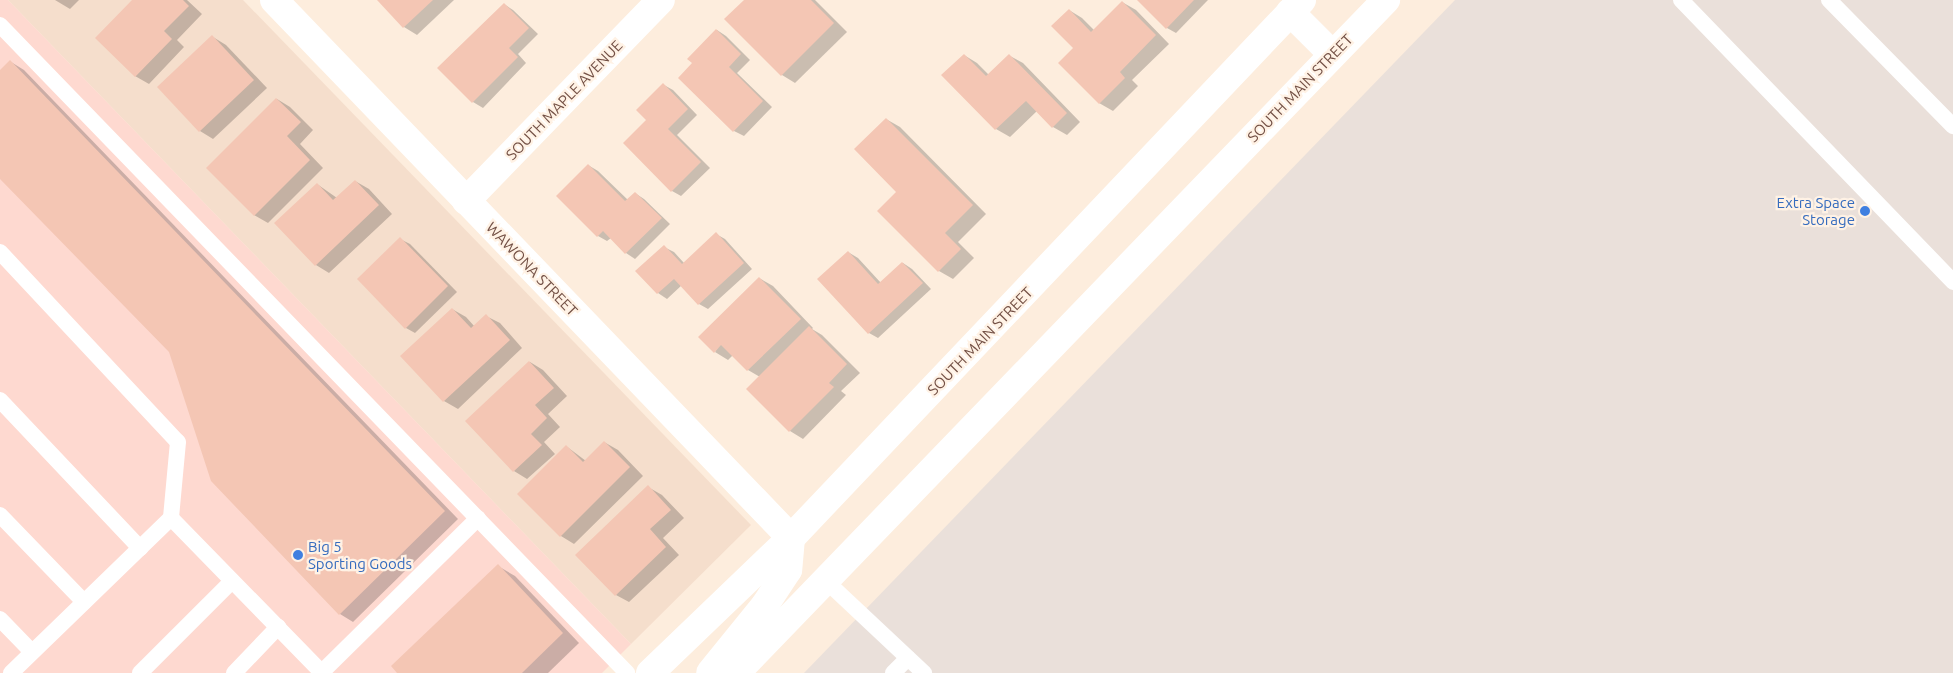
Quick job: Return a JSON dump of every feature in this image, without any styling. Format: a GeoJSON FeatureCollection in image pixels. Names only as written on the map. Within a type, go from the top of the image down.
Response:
{"type":"FeatureCollection","features":[{"type":"Feature","properties":{"kind":"main road","name":"WAWONA STREET"},"geometry":{"type":"LineString","coordinates":[[274,0],[791,538]]}},
{"type":"Feature","properties":{"kind":"main road","name":"SOUTH MAPLE AVENUE"},"geometry":{"type":"LineString","coordinates":[[466,201],[661,0]]}},
{"type":"Feature","properties":{"kind":"main road","name":"SOUTH MAIN STREET"},"geometry":{"type":"LineString","coordinates":[[736,673],[1386,0]]}},
{"type":"Feature","properties":{"kind":"main road","name":"SOUTH MAIN STREET"},"geometry":{"type":"LineString","coordinates":[[650,673],[791,538],[1296,6]]}},
{"type":"Feature","properties":{"kind":"main road"},"geometry":{"type":"LineString","coordinates":[[1296,6],[1332,54]]}},
{"type":"Feature","properties":{"kind":"main road"},"geometry":{"type":"LineString","coordinates":[[710,673],[765,605],[788,570],[791,538]]}},
{"type":"Feature","properties":{"kind":"lane"},"geometry":{"type":"LineString","coordinates":[[1681,0],[1953,282]]}},
{"type":"Feature","properties":{"kind":"lane"},"geometry":{"type":"LineString","coordinates":[[1829,0],[1953,126]]}},
{"type":"Feature","properties":{"kind":"lane"},"geometry":{"type":"LineString","coordinates":[[0,25],[628,673]]}},
{"type":"Feature","properties":{"kind":"lane"},"geometry":{"type":"LineString","coordinates":[[0,252],[178,442],[171,518],[11,673]]}},
{"type":"Feature","properties":{"kind":"lane"},"geometry":{"type":"LineString","coordinates":[[0,400],[140,548]]}},
{"type":"Feature","properties":{"kind":"lane"},"geometry":{"type":"LineString","coordinates":[[0,515],[84,602]]}},
{"type":"Feature","properties":{"kind":"lane"},"geometry":{"type":"LineString","coordinates":[[171,518],[322,673],[478,518]]}},
{"type":"Feature","properties":{"kind":"lane"},"geometry":{"type":"LineString","coordinates":[[825,580],[924,673]]}},
{"type":"Feature","properties":{"kind":"lane"},"geometry":{"type":"LineString","coordinates":[[140,673],[232,581]]}},
{"type":"Feature","properties":{"kind":"lane"},"geometry":{"type":"LineString","coordinates":[[0,620],[32,652]]}},
{"type":"Feature","properties":{"kind":"lane"},"geometry":{"type":"LineString","coordinates":[[234,673],[278,627]]}},
{"type":"Feature","properties":{"kind":"lane"},"geometry":{"type":"LineString","coordinates":[[894,673],[908,658]]}},
{"type":"Feature","properties":{"kind":"shaded area"},"geometry":{"type":"Polygon","coordinates":[[[0,0],[8,0],[631,644],[602,673],[0,673],[0,0]]]}},
{"type":"Feature","properties":{"kind":"shaded area"},"geometry":{"type":"Polygon","coordinates":[[[8,0],[243,0],[751,525],[631,644],[8,0]]]}},
{"type":"Feature","properties":{"kind":"shaded area"},"geometry":{"type":"Polygon","coordinates":[[[1455,0],[1953,0],[1953,673],[804,673],[1455,0]]]}},
{"type":"Feature","properties":{"kind":"building"},"geometry":{"type":"Polygon","coordinates":[[[132,0],[183,0],[189,6],[164,31],[172,39],[135,77],[95,38],[132,0]]]}},
{"type":"Feature","properties":{"kind":"building"},"geometry":{"type":"Polygon","coordinates":[[[377,0],[433,0],[403,28],[377,0]]]}},
{"type":"Feature","properties":{"kind":"building"},"geometry":{"type":"Polygon","coordinates":[[[744,0],[811,0],[834,23],[781,76],[724,19],[744,0]]]}},
{"type":"Feature","properties":{"kind":"building"},"geometry":{"type":"Polygon","coordinates":[[[1137,0],[1194,0],[1166,29],[1137,0]]]}},
{"type":"Feature","properties":{"kind":"building"},"geometry":{"type":"Polygon","coordinates":[[[1122,1],[1156,35],[1120,72],[1125,78],[1099,104],[1058,63],[1073,48],[1051,26],[1069,9],[1091,32],[1122,1]]]}},
{"type":"Feature","properties":{"kind":"building"},"geometry":{"type":"Polygon","coordinates":[[[504,3],[529,28],[509,48],[518,57],[472,103],[437,68],[504,3]]]}},
{"type":"Feature","properties":{"kind":"building"},"geometry":{"type":"Polygon","coordinates":[[[716,29],[741,54],[729,67],[763,101],[733,132],[678,78],[692,63],[687,59],[716,29]]]}},
{"type":"Feature","properties":{"kind":"building"},"geometry":{"type":"Polygon","coordinates":[[[212,35],[254,80],[199,132],[157,87],[212,35]]]}},
{"type":"Feature","properties":{"kind":"building"},"geometry":{"type":"Polygon","coordinates":[[[964,54],[986,76],[1009,54],[1067,113],[1052,128],[1026,101],[995,130],[941,75],[964,54]]]}},
{"type":"Feature","properties":{"kind":"building"},"geometry":{"type":"Polygon","coordinates":[[[10,60],[445,511],[339,615],[211,481],[169,352],[0,179],[0,70],[10,60]]]}},
{"type":"Feature","properties":{"kind":"building"},"geometry":{"type":"Polygon","coordinates":[[[663,83],[688,109],[668,129],[701,162],[671,192],[623,143],[646,120],[636,110],[663,83]]]}},
{"type":"Feature","properties":{"kind":"building"},"geometry":{"type":"Polygon","coordinates":[[[276,98],[301,122],[287,136],[310,160],[254,216],[206,168],[276,98]]]}},
{"type":"Feature","properties":{"kind":"building"},"geometry":{"type":"Polygon","coordinates":[[[886,118],[973,205],[945,233],[961,249],[938,272],[877,211],[896,192],[854,149],[886,118]]]}},
{"type":"Feature","properties":{"kind":"building"},"geometry":{"type":"Polygon","coordinates":[[[588,164],[625,201],[635,192],[662,218],[625,254],[603,231],[597,237],[556,196],[588,164]]]}},
{"type":"Feature","properties":{"kind":"building"},"geometry":{"type":"Polygon","coordinates":[[[355,180],[379,205],[315,266],[274,223],[317,183],[333,200],[355,180]]]}},
{"type":"Feature","properties":{"kind":"building"},"geometry":{"type":"Polygon","coordinates":[[[716,232],[744,263],[698,305],[674,279],[657,294],[635,271],[664,245],[682,264],[716,232]]]}},
{"type":"Feature","properties":{"kind":"building"},"geometry":{"type":"Polygon","coordinates":[[[400,237],[448,286],[405,329],[357,279],[400,237]]]}},
{"type":"Feature","properties":{"kind":"building"},"geometry":{"type":"Polygon","coordinates":[[[848,251],[878,284],[902,262],[923,283],[868,334],[817,279],[848,251]]]}},
{"type":"Feature","properties":{"kind":"building"},"geometry":{"type":"Polygon","coordinates":[[[759,277],[801,319],[747,371],[721,345],[714,353],[698,337],[759,277]]]}},
{"type":"Feature","properties":{"kind":"building"},"geometry":{"type":"Polygon","coordinates":[[[452,308],[471,328],[486,314],[510,340],[443,402],[400,356],[452,308]]]}},
{"type":"Feature","properties":{"kind":"building"},"geometry":{"type":"Polygon","coordinates":[[[809,326],[847,364],[829,383],[834,387],[789,432],[746,389],[809,326]]]}},
{"type":"Feature","properties":{"kind":"building"},"geometry":{"type":"Polygon","coordinates":[[[529,361],[554,388],[535,405],[547,418],[531,434],[542,445],[513,472],[465,421],[529,361]]]}},
{"type":"Feature","properties":{"kind":"building"},"geometry":{"type":"Polygon","coordinates":[[[604,441],[630,467],[560,537],[517,494],[566,445],[583,462],[604,441]]]}},
{"type":"Feature","properties":{"kind":"building"},"geometry":{"type":"Polygon","coordinates":[[[648,485],[671,510],[650,529],[666,547],[615,596],[575,555],[648,485]]]}},
{"type":"Feature","properties":{"kind":"building"},"geometry":{"type":"Polygon","coordinates":[[[498,564],[563,633],[522,673],[397,673],[391,666],[498,564]]]}},
{"type":"Feature","properties":{"kind":"place","name":"Extra Space Storage"},"geometry":{"type":"Point","coordinates":[1865,211]}},
{"type":"Feature","properties":{"kind":"place","name":"Big 5 Sporting Goods"},"geometry":{"type":"Point","coordinates":[298,555]}}]}
